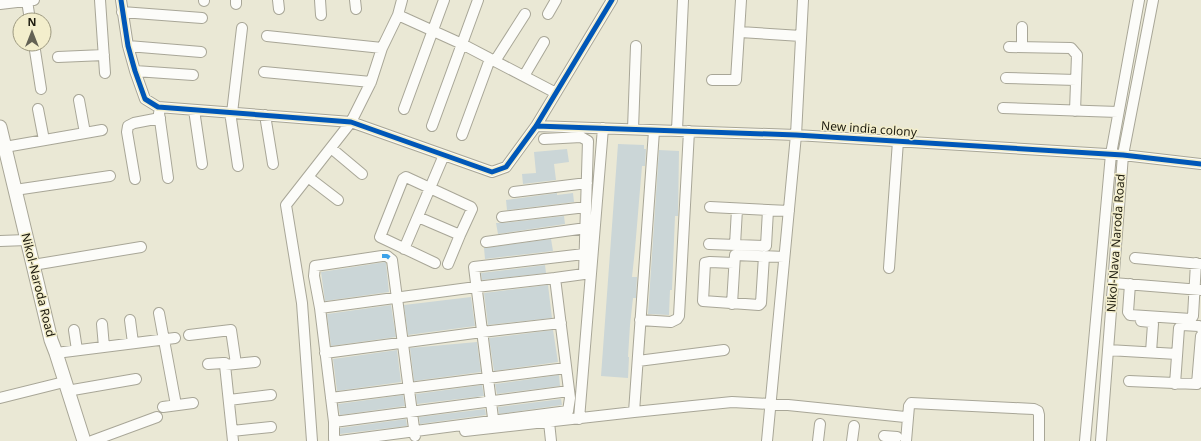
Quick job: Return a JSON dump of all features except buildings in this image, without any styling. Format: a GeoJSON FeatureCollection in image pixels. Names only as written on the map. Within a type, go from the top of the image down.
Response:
{"type":"FeatureCollection","features":[{"type":"Feature","properties":{"kind":"main road","name":"Nikol-Naroda Road"},"geometry":{"type":"LineString","coordinates":[[0,127],[51,340],[84,441]]}},
{"type":"Feature","properties":{"kind":"street"},"geometry":{"type":"LineString","coordinates":[[100,0],[105,73]]}},
{"type":"Feature","properties":{"kind":"street"},"geometry":{"type":"LineString","coordinates":[[121,0],[128,46],[135,71],[145,99],[158,107],[351,122],[492,172],[506,167],[536,126],[612,0]]}},
{"type":"Feature","properties":{"kind":"street"},"geometry":{"type":"LineString","coordinates":[[320,0],[321,15]]}},
{"type":"Feature","properties":{"kind":"street"},"geometry":{"type":"LineString","coordinates":[[312,441],[302,303],[286,205],[351,122],[371,82],[382,48],[398,15],[402,0]]}},
{"type":"Feature","properties":{"kind":"street"},"geometry":{"type":"LineString","coordinates":[[404,109],[444,0]]}},
{"type":"Feature","properties":{"kind":"street"},"geometry":{"type":"LineString","coordinates":[[432,126],[478,0]]}},
{"type":"Feature","properties":{"kind":"street"},"geometry":{"type":"LineString","coordinates":[[548,14],[556,0]]}},
{"type":"Feature","properties":{"kind":"street"},"geometry":{"type":"LineString","coordinates":[[677,130],[683,0]]}},
{"type":"Feature","properties":{"kind":"street"},"geometry":{"type":"LineString","coordinates":[[712,80],[736,80],[741,0]]}},
{"type":"Feature","properties":{"kind":"street"},"geometry":{"type":"LineString","coordinates":[[766,441],[796,135],[803,0]]}},
{"type":"Feature","properties":{"kind":"street"},"geometry":{"type":"LineString","coordinates":[[1085,441],[1111,154],[1140,0]]}},
{"type":"Feature","properties":{"kind":"street","name":"Nikol-Nava Naroda Road"},"geometry":{"type":"LineString","coordinates":[[1101,441],[1123,155],[1153,0]]}},
{"type":"Feature","properties":{"kind":"street"},"geometry":{"type":"LineString","coordinates":[[0,4],[26,1],[28,12]]}},
{"type":"Feature","properties":{"kind":"street"},"geometry":{"type":"LineString","coordinates":[[122,12],[202,18]]}},
{"type":"Feature","properties":{"kind":"street"},"geometry":{"type":"LineString","coordinates":[[462,135],[493,60],[525,14]]}},
{"type":"Feature","properties":{"kind":"street"},"geometry":{"type":"LineString","coordinates":[[398,15],[462,44],[556,93]]}},
{"type":"Feature","properties":{"kind":"street"},"geometry":{"type":"LineString","coordinates":[[1022,27],[1022,47]]}},
{"type":"Feature","properties":{"kind":"street"},"geometry":{"type":"LineString","coordinates":[[238,166],[231,112],[242,28]]}},
{"type":"Feature","properties":{"kind":"street"},"geometry":{"type":"LineString","coordinates":[[740,32],[801,36]]}},
{"type":"Feature","properties":{"kind":"street"},"geometry":{"type":"LineString","coordinates":[[267,36],[382,48]]}},
{"type":"Feature","properties":{"kind":"street"},"geometry":{"type":"LineString","coordinates":[[524,76],[544,42]]}},
{"type":"Feature","properties":{"kind":"street"},"geometry":{"type":"LineString","coordinates":[[128,46],[201,52]]}},
{"type":"Feature","properties":{"kind":"street"},"geometry":{"type":"LineString","coordinates":[[632,129],[636,46]]}},
{"type":"Feature","properties":{"kind":"street"},"geometry":{"type":"LineString","coordinates":[[1009,48],[1071,48],[1077,55],[1074,111]]}},
{"type":"Feature","properties":{"kind":"street"},"geometry":{"type":"LineString","coordinates":[[35,52],[41,89]]}},
{"type":"Feature","properties":{"kind":"street"},"geometry":{"type":"LineString","coordinates":[[58,57],[104,55]]}},
{"type":"Feature","properties":{"kind":"street"},"geometry":{"type":"LineString","coordinates":[[135,71],[193,75]]}},
{"type":"Feature","properties":{"kind":"street"},"geometry":{"type":"LineString","coordinates":[[264,72],[371,82]]}},
{"type":"Feature","properties":{"kind":"street"},"geometry":{"type":"LineString","coordinates":[[1006,78],[1076,80]]}},
{"type":"Feature","properties":{"kind":"street"},"geometry":{"type":"LineString","coordinates":[[79,100],[85,133]]}},
{"type":"Feature","properties":{"kind":"street"},"geometry":{"type":"LineString","coordinates":[[158,107],[168,178]]}},
{"type":"Feature","properties":{"kind":"street"},"geometry":{"type":"LineString","coordinates":[[1003,108],[1118,112]]}},
{"type":"Feature","properties":{"kind":"street"},"geometry":{"type":"LineString","coordinates":[[38,109],[44,140]]}},
{"type":"Feature","properties":{"kind":"street"},"geometry":{"type":"LineString","coordinates":[[194,110],[202,164]]}},
{"type":"Feature","properties":{"kind":"street"},"geometry":{"type":"LineString","coordinates":[[265,115],[273,164]]}},
{"type":"Feature","properties":{"kind":"street"},"geometry":{"type":"LineString","coordinates":[[135,179],[128,126],[134,123],[160,118]]}},
{"type":"Feature","properties":{"kind":"street","name":"New india colony"},"geometry":{"type":"LineString","coordinates":[[536,126],[796,135],[1111,154],[1201,164]]}},
{"type":"Feature","properties":{"kind":"street"},"geometry":{"type":"LineString","coordinates":[[579,419],[603,128]]}},
{"type":"Feature","properties":{"kind":"street"},"geometry":{"type":"LineString","coordinates":[[5,147],[102,130]]}},
{"type":"Feature","properties":{"kind":"street"},"geometry":{"type":"LineString","coordinates":[[634,412],[654,131]]}},
{"type":"Feature","properties":{"kind":"street"},"geometry":{"type":"LineString","coordinates":[[640,320],[671,322],[679,316],[689,131]]}},
{"type":"Feature","properties":{"kind":"street"},"geometry":{"type":"LineString","coordinates":[[320,308],[584,274],[588,141],[581,137],[544,139]]}},
{"type":"Feature","properties":{"kind":"street"},"geometry":{"type":"LineString","coordinates":[[889,268],[898,141]]}},
{"type":"Feature","properties":{"kind":"street"},"geometry":{"type":"LineString","coordinates":[[331,148],[362,174]]}},
{"type":"Feature","properties":{"kind":"street"},"geometry":{"type":"LineString","coordinates":[[404,250],[444,155]]}},
{"type":"Feature","properties":{"kind":"street"},"geometry":{"type":"LineString","coordinates":[[16,190],[110,176]]}},
{"type":"Feature","properties":{"kind":"street"},"geometry":{"type":"LineString","coordinates":[[308,177],[338,200]]}},
{"type":"Feature","properties":{"kind":"street"},"geometry":{"type":"LineString","coordinates":[[435,263],[381,239],[380,236],[404,178],[471,207],[472,210],[448,264]]}},
{"type":"Feature","properties":{"kind":"street"},"geometry":{"type":"LineString","coordinates":[[514,192],[587,183]]}},
{"type":"Feature","properties":{"kind":"street"},"geometry":{"type":"LineString","coordinates":[[502,218],[586,207]]}},
{"type":"Feature","properties":{"kind":"street"},"geometry":{"type":"LineString","coordinates":[[710,207],[789,211]]}},
{"type":"Feature","properties":{"kind":"street"},"geometry":{"type":"LineString","coordinates":[[735,245],[737,209]]}},
{"type":"Feature","properties":{"kind":"street"},"geometry":{"type":"LineString","coordinates":[[708,244],[766,246],[768,210]]}},
{"type":"Feature","properties":{"kind":"street"},"geometry":{"type":"LineString","coordinates":[[418,217],[460,235]]}},
{"type":"Feature","properties":{"kind":"street"},"geometry":{"type":"LineString","coordinates":[[486,242],[586,228]]}},
{"type":"Feature","properties":{"kind":"street"},"geometry":{"type":"LineString","coordinates":[[0,241],[27,240]]}},
{"type":"Feature","properties":{"kind":"street"},"geometry":{"type":"LineString","coordinates":[[33,265],[141,247]]}},
{"type":"Feature","properties":{"kind":"street"},"geometry":{"type":"LineString","coordinates":[[493,424],[474,267],[584,254]]}},
{"type":"Feature","properties":{"kind":"street"},"geometry":{"type":"LineString","coordinates":[[382,256],[387,256],[392,260],[415,434],[340,441],[334,439],[334,422],[320,308],[314,276],[315,266],[382,256]]}},
{"type":"Feature","properties":{"kind":"street"},"geometry":{"type":"LineString","coordinates":[[732,304],[734,256],[784,257]]}},
{"type":"Feature","properties":{"kind":"street"},"geometry":{"type":"LineString","coordinates":[[734,263],[705,263],[703,301],[759,305],[762,303],[764,256]]}},
{"type":"Feature","properties":{"kind":"street"},"geometry":{"type":"LineString","coordinates":[[1130,284],[1128,312],[1130,315],[1191,319],[1193,316],[1198,290],[1198,263],[1135,258]]}},
{"type":"Feature","properties":{"kind":"street"},"geometry":{"type":"LineString","coordinates":[[370,441],[493,424],[568,411],[570,398],[555,278]]}},
{"type":"Feature","properties":{"kind":"street"},"geometry":{"type":"LineString","coordinates":[[1113,283],[1198,290]]}},
{"type":"Feature","properties":{"kind":"street"},"geometry":{"type":"LineString","coordinates":[[159,313],[176,405]]}},
{"type":"Feature","properties":{"kind":"street"},"geometry":{"type":"LineString","coordinates":[[130,320],[133,343]]}},
{"type":"Feature","properties":{"kind":"street"},"geometry":{"type":"LineString","coordinates":[[1128,320],[1153,323],[1151,352]]}},
{"type":"Feature","properties":{"kind":"street"},"geometry":{"type":"LineString","coordinates":[[325,353],[561,323]]}},
{"type":"Feature","properties":{"kind":"street"},"geometry":{"type":"LineString","coordinates":[[102,324],[104,347]]}},
{"type":"Feature","properties":{"kind":"street"},"geometry":{"type":"LineString","coordinates":[[1175,384],[1179,328],[1180,326],[1199,326],[1201,328]]}},
{"type":"Feature","properties":{"kind":"street"},"geometry":{"type":"LineString","coordinates":[[74,330],[77,350]]}},
{"type":"Feature","properties":{"kind":"street"},"geometry":{"type":"LineString","coordinates":[[188,335],[231,330],[236,364]]}},
{"type":"Feature","properties":{"kind":"street"},"geometry":{"type":"LineString","coordinates":[[1129,381],[1197,384],[1201,336]]}},
{"type":"Feature","properties":{"kind":"street"},"geometry":{"type":"LineString","coordinates":[[56,353],[175,338]]}},
{"type":"Feature","properties":{"kind":"street"},"geometry":{"type":"LineString","coordinates":[[638,361],[724,350]]}},
{"type":"Feature","properties":{"kind":"street"},"geometry":{"type":"LineString","coordinates":[[1108,350],[1177,354]]}},
{"type":"Feature","properties":{"kind":"street"},"geometry":{"type":"LineString","coordinates":[[208,364],[225,363],[225,365],[255,362]]}},
{"type":"Feature","properties":{"kind":"street"},"geometry":{"type":"LineString","coordinates":[[225,365],[232,436],[271,427]]}},
{"type":"Feature","properties":{"kind":"street"},"geometry":{"type":"LineString","coordinates":[[331,398],[566,368]]}},
{"type":"Feature","properties":{"kind":"street"},"geometry":{"type":"LineString","coordinates":[[0,398],[66,386],[136,379]]}},
{"type":"Feature","properties":{"kind":"street"},"geometry":{"type":"LineString","coordinates":[[334,422],[569,391]]}},
{"type":"Feature","properties":{"kind":"street"},"geometry":{"type":"LineString","coordinates":[[229,400],[271,395]]}},
{"type":"Feature","properties":{"kind":"street"},"geometry":{"type":"LineString","coordinates":[[493,424],[549,422],[732,402],[769,404],[905,417]]}},
{"type":"Feature","properties":{"kind":"street"},"geometry":{"type":"LineString","coordinates":[[163,407],[193,403]]}},
{"type":"Feature","properties":{"kind":"street"},"geometry":{"type":"LineString","coordinates":[[884,436],[902,439],[909,406],[911,403],[1034,409],[1038,411],[1039,415],[1039,441]]}},
{"type":"Feature","properties":{"kind":"street"},"geometry":{"type":"LineString","coordinates":[[92,441],[157,417]]}},
{"type":"Feature","properties":{"kind":"street"},"geometry":{"type":"LineString","coordinates":[[549,422],[551,441]]}},
{"type":"Feature","properties":{"kind":"street"},"geometry":{"type":"LineString","coordinates":[[818,441],[820,424]]}},
{"type":"Feature","properties":{"kind":"street"},"geometry":{"type":"LineString","coordinates":[[852,441],[854,426]]}},
{"type":"Feature","properties":{"kind":"marked path"},"geometry":{"type":"LineString","coordinates":[[382,256],[387,256],[392,260]]}},
{"type":"Feature","properties":{"kind":"cycle path"},"geometry":{"type":"LineString","coordinates":[[121,0],[128,46],[135,71],[145,99],[158,107],[351,122],[492,172],[506,167],[536,126],[612,0]]}},
{"type":"Feature","properties":{"kind":"cycle path"},"geometry":{"type":"LineString","coordinates":[[536,126],[796,135],[1123,155],[1201,164]]}}]}
